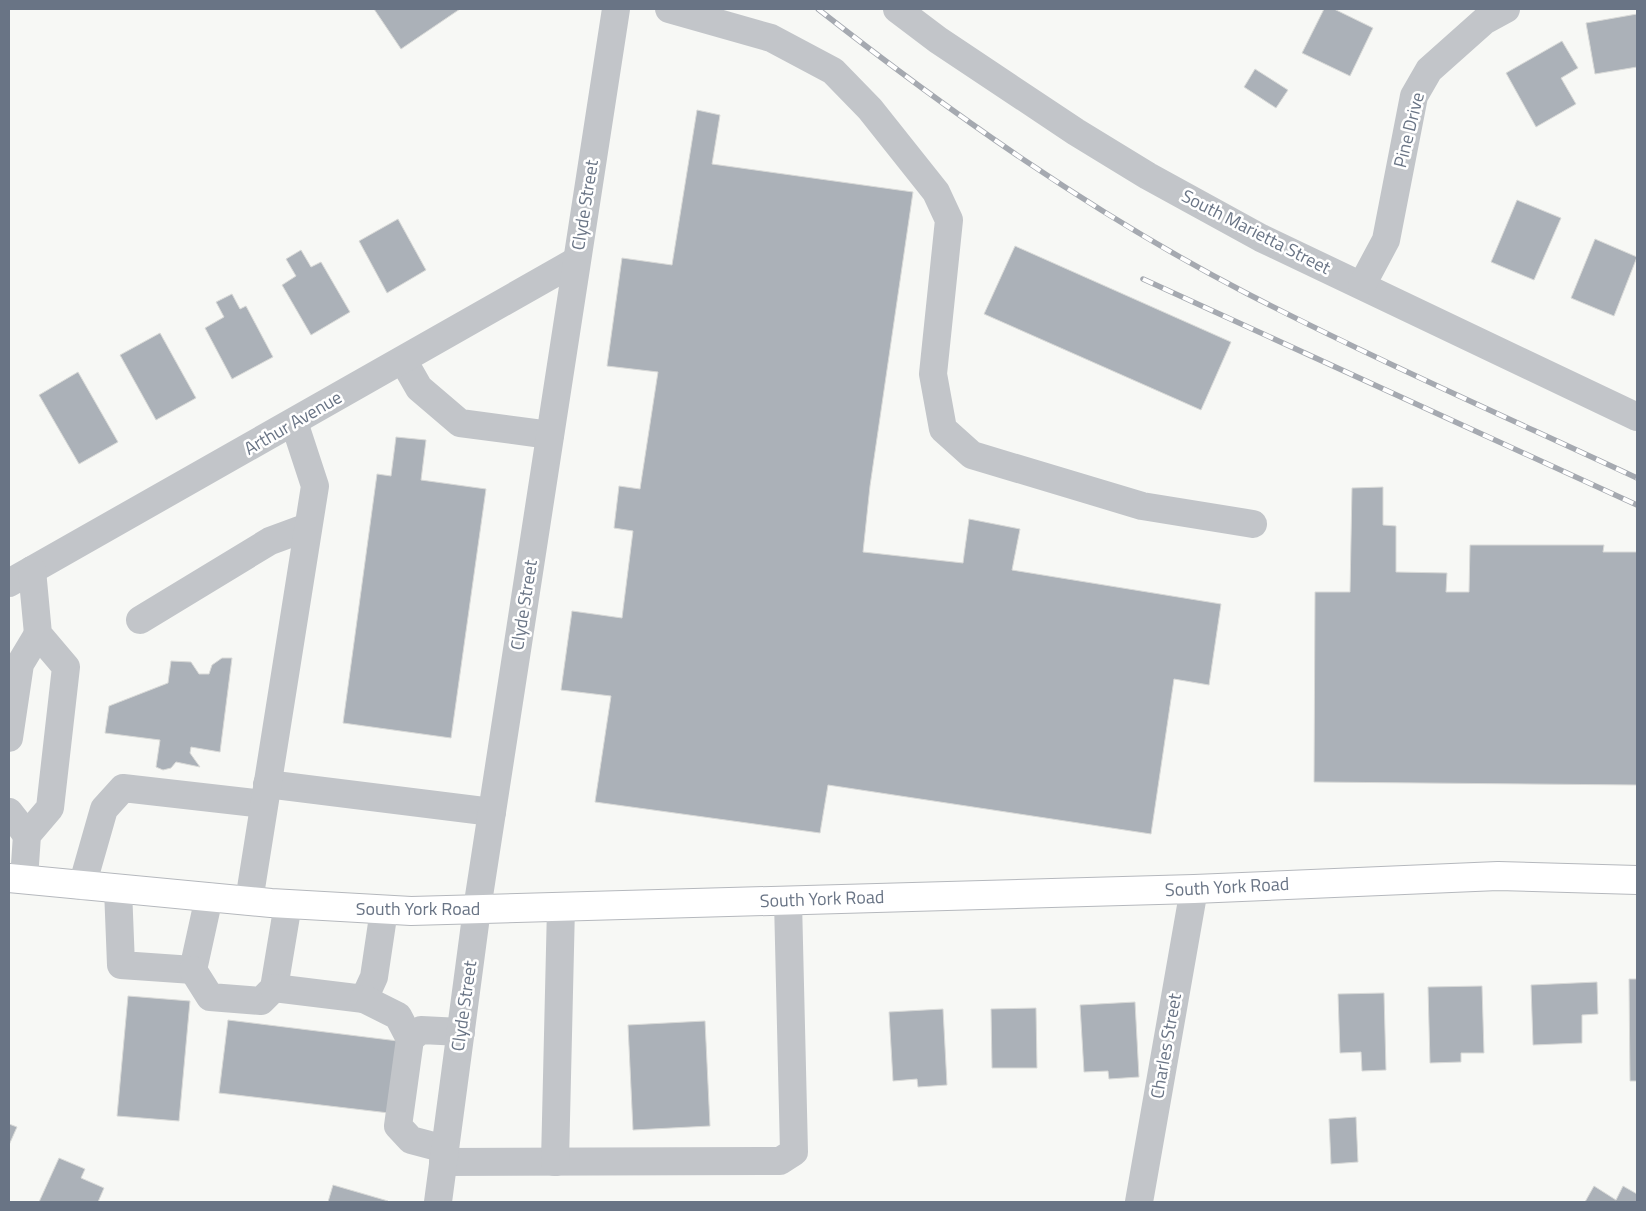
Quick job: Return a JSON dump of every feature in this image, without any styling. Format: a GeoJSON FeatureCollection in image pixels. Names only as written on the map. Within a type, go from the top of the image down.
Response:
{"type":"FeatureCollection","features":[{"type":"Feature","properties":{"kind":"main road","name":"South York Road"},"geometry":{"type":"LineString","coordinates":[[16,879],[248,901],[384,910],[561,907],[1194,889],[1498,876],[1637,880]]}},
{"type":"Feature","properties":{"kind":"street","name":"Clyde Street"},"geometry":{"type":"LineString","coordinates":[[438,1202],[477,909],[616,9]]}},
{"type":"Feature","properties":{"kind":"street"},"geometry":{"type":"LineString","coordinates":[[669,9],[771,38],[833,71],[870,109],[936,192],[948,220],[933,374],[943,429],[972,456],[1142,506],[1252,524]]}},
{"type":"Feature","properties":{"kind":"street","name":"South Marietta Street"},"geometry":{"type":"LineString","coordinates":[[898,9],[954,50],[1076,132],[1148,176],[1261,238],[1637,417]]}},
{"type":"Feature","properties":{"kind":"street","name":"Pine Drive"},"geometry":{"type":"LineString","coordinates":[[1362,285],[1386,240],[1414,96],[1429,70],[1484,21],[1506,9]]}},
{"type":"Feature","properties":{"kind":"street","name":"Arthur Avenue"},"geometry":{"type":"LineString","coordinates":[[20,577],[576,261]]}},
{"type":"Feature","properties":{"kind":"street"},"geometry":{"type":"LineString","coordinates":[[403,360],[419,388],[460,423],[550,435]]}},
{"type":"Feature","properties":{"kind":"street"},"geometry":{"type":"LineString","coordinates":[[248,901],[315,486],[294,422]]}},
{"type":"Feature","properties":{"kind":"street"},"geometry":{"type":"LineString","coordinates":[[140,620],[270,541],[308,527]]}},
{"type":"Feature","properties":{"kind":"street"},"geometry":{"type":"LineString","coordinates":[[16,879],[27,835],[50,808],[66,667],[38,634],[20,577]]}},
{"type":"Feature","properties":{"kind":"street"},"geometry":{"type":"LineString","coordinates":[[9,738],[20,664],[38,634]]}},
{"type":"Feature","properties":{"kind":"street"},"geometry":{"type":"LineString","coordinates":[[82,886],[104,809],[124,788],[266,794],[492,812]]}},
{"type":"Feature","properties":{"kind":"street"},"geometry":{"type":"LineString","coordinates":[[9,812],[27,835]]}},
{"type":"Feature","properties":{"kind":"street"},"geometry":{"type":"LineString","coordinates":[[118,889],[121,964],[193,970]]}},
{"type":"Feature","properties":{"kind":"street","name":"Charles Street"},"geometry":{"type":"LineString","coordinates":[[1139,1202],[1194,889]]}},
{"type":"Feature","properties":{"kind":"street"},"geometry":{"type":"LineString","coordinates":[[209,897],[193,970],[210,998],[261,1001],[274,988],[288,904]]}},
{"type":"Feature","properties":{"kind":"street"},"geometry":{"type":"LineString","coordinates":[[274,988],[364,999],[398,1016],[410,1039],[398,1126],[412,1140],[444,1155],[555,1162],[780,1162],[794,1152],[788,901]]}},
{"type":"Feature","properties":{"kind":"street"},"geometry":{"type":"LineString","coordinates":[[555,1162],[561,907]]}},
{"type":"Feature","properties":{"kind":"street"},"geometry":{"type":"LineString","coordinates":[[364,999],[374,976],[384,910]]}},
{"type":"Feature","properties":{"kind":"street"},"geometry":{"type":"LineString","coordinates":[[410,1039],[421,1030],[461,1032]]}},
{"type":"Feature","properties":{"kind":"building"},"geometry":{"type":"Polygon","coordinates":[[[374,9],[460,9],[401,49],[374,9]]]}},
{"type":"Feature","properties":{"kind":"building"},"geometry":{"type":"Polygon","coordinates":[[[1324,9],[1334,9],[1373,28],[1350,76],[1302,53],[1324,9]]]}},
{"type":"Feature","properties":{"kind":"building"},"geometry":{"type":"Polygon","coordinates":[[[1637,14],[1637,67],[1595,74],[1586,23],[1637,14]]]}},
{"type":"Feature","properties":{"kind":"building"},"geometry":{"type":"Polygon","coordinates":[[[1562,41],[1578,68],[1561,78],[1576,104],[1536,127],[1506,73],[1562,41]]]}},
{"type":"Feature","properties":{"kind":"building"},"geometry":{"type":"Polygon","coordinates":[[[1255,69],[1288,90],[1276,108],[1244,87],[1255,69]]]}},
{"type":"Feature","properties":{"kind":"building"},"geometry":{"type":"Polygon","coordinates":[[[697,110],[720,115],[712,164],[913,192],[870,486],[863,552],[963,563],[969,519],[1020,529],[1012,570],[1221,604],[1209,685],[1174,679],[1151,834],[828,785],[820,833],[595,802],[611,696],[561,690],[572,611],[622,618],[633,531],[614,528],[619,486],[640,489],[658,372],[607,366],[622,258],[672,265],[697,110]]]}},
{"type":"Feature","properties":{"kind":"building"},"geometry":{"type":"Polygon","coordinates":[[[1517,200],[1561,218],[1534,280],[1491,262],[1517,200]]]}},
{"type":"Feature","properties":{"kind":"building"},"geometry":{"type":"Polygon","coordinates":[[[398,219],[426,270],[387,293],[359,241],[398,219]]]}},
{"type":"Feature","properties":{"kind":"building"},"geometry":{"type":"Polygon","coordinates":[[[1595,239],[1637,257],[1614,316],[1571,298],[1595,239]]]}},
{"type":"Feature","properties":{"kind":"building"},"geometry":{"type":"Polygon","coordinates":[[[1015,246],[1231,342],[1201,410],[984,314],[1015,246]]]}},
{"type":"Feature","properties":{"kind":"building"},"geometry":{"type":"Polygon","coordinates":[[[301,250],[311,267],[321,262],[350,312],[311,335],[282,285],[296,276],[286,259],[301,250]]]}},
{"type":"Feature","properties":{"kind":"building"},"geometry":{"type":"Polygon","coordinates":[[[232,294],[240,309],[246,306],[273,357],[232,379],[205,328],[224,317],[216,302],[232,294]]]}},
{"type":"Feature","properties":{"kind":"building"},"geometry":{"type":"Polygon","coordinates":[[[160,333],[196,398],[156,420],[120,355],[160,333]]]}},
{"type":"Feature","properties":{"kind":"building"},"geometry":{"type":"Polygon","coordinates":[[[78,372],[118,442],[79,464],[39,395],[78,372]]]}},
{"type":"Feature","properties":{"kind":"building"},"geometry":{"type":"Polygon","coordinates":[[[396,437],[426,440],[421,480],[486,489],[451,738],[343,723],[377,474],[391,476],[396,437]]]}},
{"type":"Feature","properties":{"kind":"building"},"geometry":{"type":"Polygon","coordinates":[[[1383,487],[1383,525],[1396,526],[1396,572],[1447,573],[1446,592],[1469,592],[1470,545],[1604,545],[1603,552],[1637,552],[1637,785],[1314,782],[1315,592],[1350,592],[1352,488],[1383,487]]]}},
{"type":"Feature","properties":{"kind":"building"},"geometry":{"type":"Polygon","coordinates":[[[222,658],[232,658],[220,752],[191,747],[190,753],[200,767],[176,762],[171,768],[163,770],[156,767],[160,740],[105,733],[109,706],[168,683],[171,661],[191,662],[199,674],[209,674],[212,665],[222,658]]]}},
{"type":"Feature","properties":{"kind":"building"},"geometry":{"type":"Polygon","coordinates":[[[1629,979],[1637,979],[1637,1081],[1630,1081],[1629,979]]]}},
{"type":"Feature","properties":{"kind":"building"},"geometry":{"type":"Polygon","coordinates":[[[1597,982],[1598,1014],[1582,1015],[1582,1043],[1533,1045],[1531,985],[1597,982]]]}},
{"type":"Feature","properties":{"kind":"building"},"geometry":{"type":"Polygon","coordinates":[[[1482,986],[1484,1053],[1461,1053],[1461,1062],[1430,1063],[1428,987],[1482,986]]]}},
{"type":"Feature","properties":{"kind":"building"},"geometry":{"type":"Polygon","coordinates":[[[1384,993],[1386,1070],[1362,1071],[1361,1052],[1340,1053],[1338,994],[1384,993]]]}},
{"type":"Feature","properties":{"kind":"building"},"geometry":{"type":"Polygon","coordinates":[[[128,996],[190,1001],[179,1121],[117,1116],[128,996]]]}},
{"type":"Feature","properties":{"kind":"building"},"geometry":{"type":"Polygon","coordinates":[[[1135,1002],[1139,1077],[1109,1079],[1108,1071],[1084,1072],[1080,1005],[1135,1002]]]}},
{"type":"Feature","properties":{"kind":"building"},"geometry":{"type":"Polygon","coordinates":[[[1036,1008],[1037,1068],[992,1068],[991,1009],[1036,1008]]]}},
{"type":"Feature","properties":{"kind":"building"},"geometry":{"type":"Polygon","coordinates":[[[943,1009],[947,1085],[918,1087],[917,1079],[893,1081],[889,1012],[943,1009]]]}},
{"type":"Feature","properties":{"kind":"building"},"geometry":{"type":"Polygon","coordinates":[[[228,1020],[398,1041],[389,1113],[219,1093],[228,1020]]]}},
{"type":"Feature","properties":{"kind":"building"},"geometry":{"type":"Polygon","coordinates":[[[705,1021],[710,1126],[633,1130],[628,1025],[705,1021]]]}},
{"type":"Feature","properties":{"kind":"building"},"geometry":{"type":"Polygon","coordinates":[[[1356,1117],[1358,1162],[1331,1164],[1329,1119],[1356,1117]]]}},
{"type":"Feature","properties":{"kind":"building"},"geometry":{"type":"Polygon","coordinates":[[[9,1124],[17,1127],[9,1145],[9,1124]]]}},
{"type":"Feature","properties":{"kind":"building"},"geometry":{"type":"Polygon","coordinates":[[[59,1158],[85,1169],[81,1178],[104,1188],[98,1202],[39,1202],[59,1158]]]}},
{"type":"Feature","properties":{"kind":"building"},"geometry":{"type":"Polygon","coordinates":[[[333,1185],[388,1201],[328,1202],[333,1185]]]}},
{"type":"Feature","properties":{"kind":"building"},"geometry":{"type":"Polygon","coordinates":[[[1594,1186],[1616,1200],[1623,1186],[1637,1194],[1637,1202],[1585,1202],[1594,1186]]]}},
{"type":"Feature","properties":{"kind":"railway"},"geometry":{"type":"LineString","coordinates":[[818,9],[920,87],[1025,161],[1134,230],[1189,262],[1246,293],[1343,341],[1637,478]]}},
{"type":"Feature","properties":{"kind":"railway"},"geometry":{"type":"LineString","coordinates":[[1143,279],[1637,505]]}}]}
